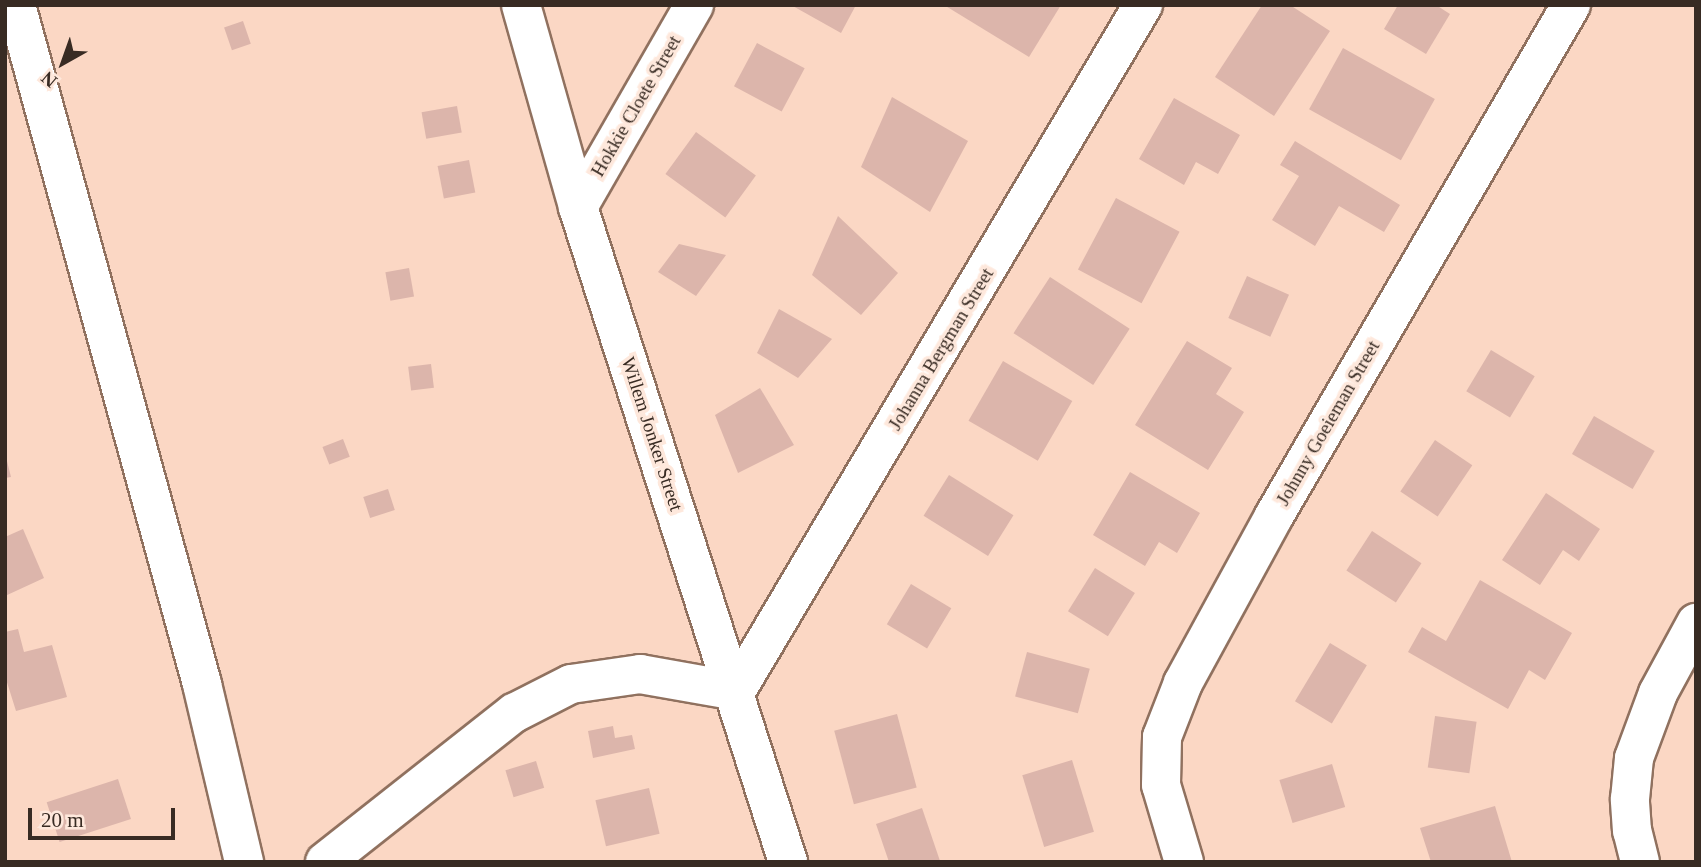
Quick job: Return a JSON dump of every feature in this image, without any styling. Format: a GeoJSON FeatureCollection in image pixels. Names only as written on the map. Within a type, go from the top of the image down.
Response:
{"type":"FeatureCollection","features":[{"type":"Feature","properties":{"kind":"street"},"geometry":{"type":"LineString","coordinates":[[16,5],[202,684],[244,862]]}},
{"type":"Feature","properties":{"kind":"street","name":"Willem Jonker Street"},"geometry":{"type":"LineString","coordinates":[[521,5],[578,207],[736,691],[788,862]]}},
{"type":"Feature","properties":{"kind":"street","name":"Hokkie Cloete Street"},"geometry":{"type":"LineString","coordinates":[[578,207],[694,5]]}},
{"type":"Feature","properties":{"kind":"street","name":"Johanna Bergman Street"},"geometry":{"type":"LineString","coordinates":[[736,691],[1143,5]]}},
{"type":"Feature","properties":{"kind":"street","name":"Johnny Goeieman Street"},"geometry":{"type":"LineString","coordinates":[[1184,862],[1161,785],[1162,737],[1184,683],[1274,516],[1571,5]]}},
{"type":"Feature","properties":{"kind":"street"},"geometry":{"type":"LineString","coordinates":[[1640,862],[1632,831],[1630,799],[1634,758],[1658,693],[1696,623]]}},
{"type":"Feature","properties":{"kind":"street"},"geometry":{"type":"LineString","coordinates":[[325,862],[514,713],[571,684],[640,674],[736,691]]}},
{"type":"Feature","properties":{"kind":"building"},"geometry":{"type":"Polygon","coordinates":[[[791,5],[856,5],[841,33],[791,5]]]}},
{"type":"Feature","properties":{"kind":"building"},"geometry":{"type":"Polygon","coordinates":[[[944,5],[1061,5],[1029,57],[944,5]]]}},
{"type":"Feature","properties":{"kind":"building"},"geometry":{"type":"Polygon","coordinates":[[[1262,5],[1290,5],[1330,31],[1274,116],[1215,77],[1262,5]]]}},
{"type":"Feature","properties":{"kind":"building"},"geometry":{"type":"Polygon","coordinates":[[[1398,5],[1436,5],[1450,14],[1426,54],[1384,29],[1398,5]]]}},
{"type":"Feature","properties":{"kind":"building"},"geometry":{"type":"Polygon","coordinates":[[[243,21],[251,44],[232,50],[224,28],[243,21]]]}},
{"type":"Feature","properties":{"kind":"building"},"geometry":{"type":"Polygon","coordinates":[[[757,43],[805,68],[782,112],[734,86],[757,43]]]}},
{"type":"Feature","properties":{"kind":"building"},"geometry":{"type":"Polygon","coordinates":[[[1343,48],[1435,99],[1401,160],[1309,109],[1343,48]]]}},
{"type":"Feature","properties":{"kind":"building"},"geometry":{"type":"Polygon","coordinates":[[[892,97],[968,141],[930,212],[861,167],[892,97]]]}},
{"type":"Feature","properties":{"kind":"building"},"geometry":{"type":"Polygon","coordinates":[[[1174,98],[1240,135],[1218,174],[1196,162],[1184,185],[1139,159],[1174,98]]]}},
{"type":"Feature","properties":{"kind":"building"},"geometry":{"type":"Polygon","coordinates":[[[457,106],[462,133],[426,139],[422,112],[457,106]]]}},
{"type":"Feature","properties":{"kind":"building"},"geometry":{"type":"Polygon","coordinates":[[[696,132],[756,175],[725,218],[665,174],[696,132]]]}},
{"type":"Feature","properties":{"kind":"building"},"geometry":{"type":"Polygon","coordinates":[[[1295,141],[1400,205],[1384,232],[1339,206],[1315,246],[1272,220],[1299,176],[1280,165],[1295,141]]]}},
{"type":"Feature","properties":{"kind":"building"},"geometry":{"type":"Polygon","coordinates":[[[469,160],[475,192],[444,198],[438,166],[469,160]]]}},
{"type":"Feature","properties":{"kind":"building"},"geometry":{"type":"Polygon","coordinates":[[[1116,198],[1180,232],[1142,303],[1078,270],[1116,198]]]}},
{"type":"Feature","properties":{"kind":"building"},"geometry":{"type":"Polygon","coordinates":[[[838,216],[898,273],[861,315],[812,275],[838,216]]]}},
{"type":"Feature","properties":{"kind":"building"},"geometry":{"type":"Polygon","coordinates":[[[679,244],[726,255],[696,296],[658,272],[679,244]]]}},
{"type":"Feature","properties":{"kind":"building"},"geometry":{"type":"Polygon","coordinates":[[[409,268],[414,297],[390,301],[385,272],[409,268]]]}},
{"type":"Feature","properties":{"kind":"building"},"geometry":{"type":"Polygon","coordinates":[[[1247,276],[1289,295],[1270,337],[1228,318],[1247,276]]]}},
{"type":"Feature","properties":{"kind":"building"},"geometry":{"type":"Polygon","coordinates":[[[1050,277],[1130,329],[1093,385],[1014,333],[1050,277]]]}},
{"type":"Feature","properties":{"kind":"building"},"geometry":{"type":"Polygon","coordinates":[[[779,309],[832,339],[798,378],[757,353],[779,309]]]}},
{"type":"Feature","properties":{"kind":"building"},"geometry":{"type":"Polygon","coordinates":[[[1187,341],[1232,368],[1216,394],[1244,412],[1208,470],[1135,425],[1187,341]]]}},
{"type":"Feature","properties":{"kind":"building"},"geometry":{"type":"Polygon","coordinates":[[[1491,350],[1535,376],[1510,417],[1466,391],[1491,350]]]}},
{"type":"Feature","properties":{"kind":"building"},"geometry":{"type":"Polygon","coordinates":[[[1003,361],[1072,401],[1038,461],[968,421],[1003,361]]]}},
{"type":"Feature","properties":{"kind":"building"},"geometry":{"type":"Polygon","coordinates":[[[431,364],[434,388],[411,391],[408,367],[431,364]]]}},
{"type":"Feature","properties":{"kind":"building"},"geometry":{"type":"Polygon","coordinates":[[[760,388],[794,445],[738,473],[715,415],[760,388]]]}},
{"type":"Feature","properties":{"kind":"building"},"geometry":{"type":"Polygon","coordinates":[[[1594,416],[1655,451],[1633,489],[1572,454],[1594,416]]]}},
{"type":"Feature","properties":{"kind":"building"},"geometry":{"type":"Polygon","coordinates":[[[343,439],[350,457],[329,465],[322,447],[343,439]]]}},
{"type":"Feature","properties":{"kind":"building"},"geometry":{"type":"Polygon","coordinates":[[[1435,440],[1472,465],[1438,517],[1400,491],[1435,440]]]}},
{"type":"Feature","properties":{"kind":"building"},"geometry":{"type":"Polygon","coordinates":[[[5,453],[11,477],[5,478],[5,453]]]}},
{"type":"Feature","properties":{"kind":"building"},"geometry":{"type":"Polygon","coordinates":[[[1130,472],[1200,513],[1177,553],[1159,542],[1145,566],[1093,535],[1130,472]]]}},
{"type":"Feature","properties":{"kind":"building"},"geometry":{"type":"Polygon","coordinates":[[[949,475],[1013,515],[988,556],[924,516],[949,475]]]}},
{"type":"Feature","properties":{"kind":"building"},"geometry":{"type":"Polygon","coordinates":[[[388,489],[395,510],[370,518],[363,497],[388,489]]]}},
{"type":"Feature","properties":{"kind":"building"},"geometry":{"type":"Polygon","coordinates":[[[1546,493],[1600,529],[1579,561],[1563,550],[1540,585],[1502,560],[1546,493]]]}},
{"type":"Feature","properties":{"kind":"building"},"geometry":{"type":"Polygon","coordinates":[[[23,529],[44,578],[5,596],[5,537],[23,529]]]}},
{"type":"Feature","properties":{"kind":"building"},"geometry":{"type":"Polygon","coordinates":[[[1372,531],[1421,563],[1396,603],[1346,570],[1372,531]]]}},
{"type":"Feature","properties":{"kind":"building"},"geometry":{"type":"Polygon","coordinates":[[[1095,568],[1135,593],[1108,636],[1068,611],[1095,568]]]}},
{"type":"Feature","properties":{"kind":"building"},"geometry":{"type":"Polygon","coordinates":[[[1480,580],[1572,633],[1545,680],[1529,670],[1508,709],[1408,652],[1422,627],[1446,641],[1480,580]]]}},
{"type":"Feature","properties":{"kind":"building"},"geometry":{"type":"Polygon","coordinates":[[[911,584],[951,608],[927,648],[887,624],[911,584]]]}},
{"type":"Feature","properties":{"kind":"building"},"geometry":{"type":"Polygon","coordinates":[[[18,629],[24,652],[52,645],[67,697],[16,711],[5,676],[5,632],[18,629]]]}},
{"type":"Feature","properties":{"kind":"building"},"geometry":{"type":"Polygon","coordinates":[[[1330,643],[1367,665],[1332,723],[1295,701],[1330,643]]]}},
{"type":"Feature","properties":{"kind":"building"},"geometry":{"type":"Polygon","coordinates":[[[1027,652],[1090,669],[1078,713],[1015,696],[1027,652]]]}},
{"type":"Feature","properties":{"kind":"building"},"geometry":{"type":"Polygon","coordinates":[[[897,714],[917,787],[854,804],[834,731],[897,714]]]}},
{"type":"Feature","properties":{"kind":"building"},"geometry":{"type":"Polygon","coordinates":[[[1435,716],[1477,722],[1469,773],[1428,767],[1435,716]]]}},
{"type":"Feature","properties":{"kind":"building"},"geometry":{"type":"Polygon","coordinates":[[[613,726],[615,738],[632,735],[635,749],[593,758],[588,731],[613,726]]]}},
{"type":"Feature","properties":{"kind":"building"},"geometry":{"type":"Polygon","coordinates":[[[1072,760],[1094,832],[1044,847],[1022,775],[1072,760]]]}},
{"type":"Feature","properties":{"kind":"building"},"geometry":{"type":"Polygon","coordinates":[[[536,761],[544,788],[514,797],[505,770],[536,761]]]}},
{"type":"Feature","properties":{"kind":"building"},"geometry":{"type":"Polygon","coordinates":[[[1332,764],[1345,807],[1293,823],[1279,780],[1332,764]]]}},
{"type":"Feature","properties":{"kind":"building"},"geometry":{"type":"Polygon","coordinates":[[[118,779],[131,819],[60,842],[47,802],[118,779]]]}},
{"type":"Feature","properties":{"kind":"building"},"geometry":{"type":"Polygon","coordinates":[[[649,788],[660,834],[606,846],[595,800],[649,788]]]}},
{"type":"Feature","properties":{"kind":"building"},"geometry":{"type":"Polygon","coordinates":[[[1495,806],[1512,862],[1431,862],[1420,828],[1495,806]]]}},
{"type":"Feature","properties":{"kind":"building"},"geometry":{"type":"Polygon","coordinates":[[[922,808],[940,861],[889,862],[876,824],[922,808]]]}}]}
